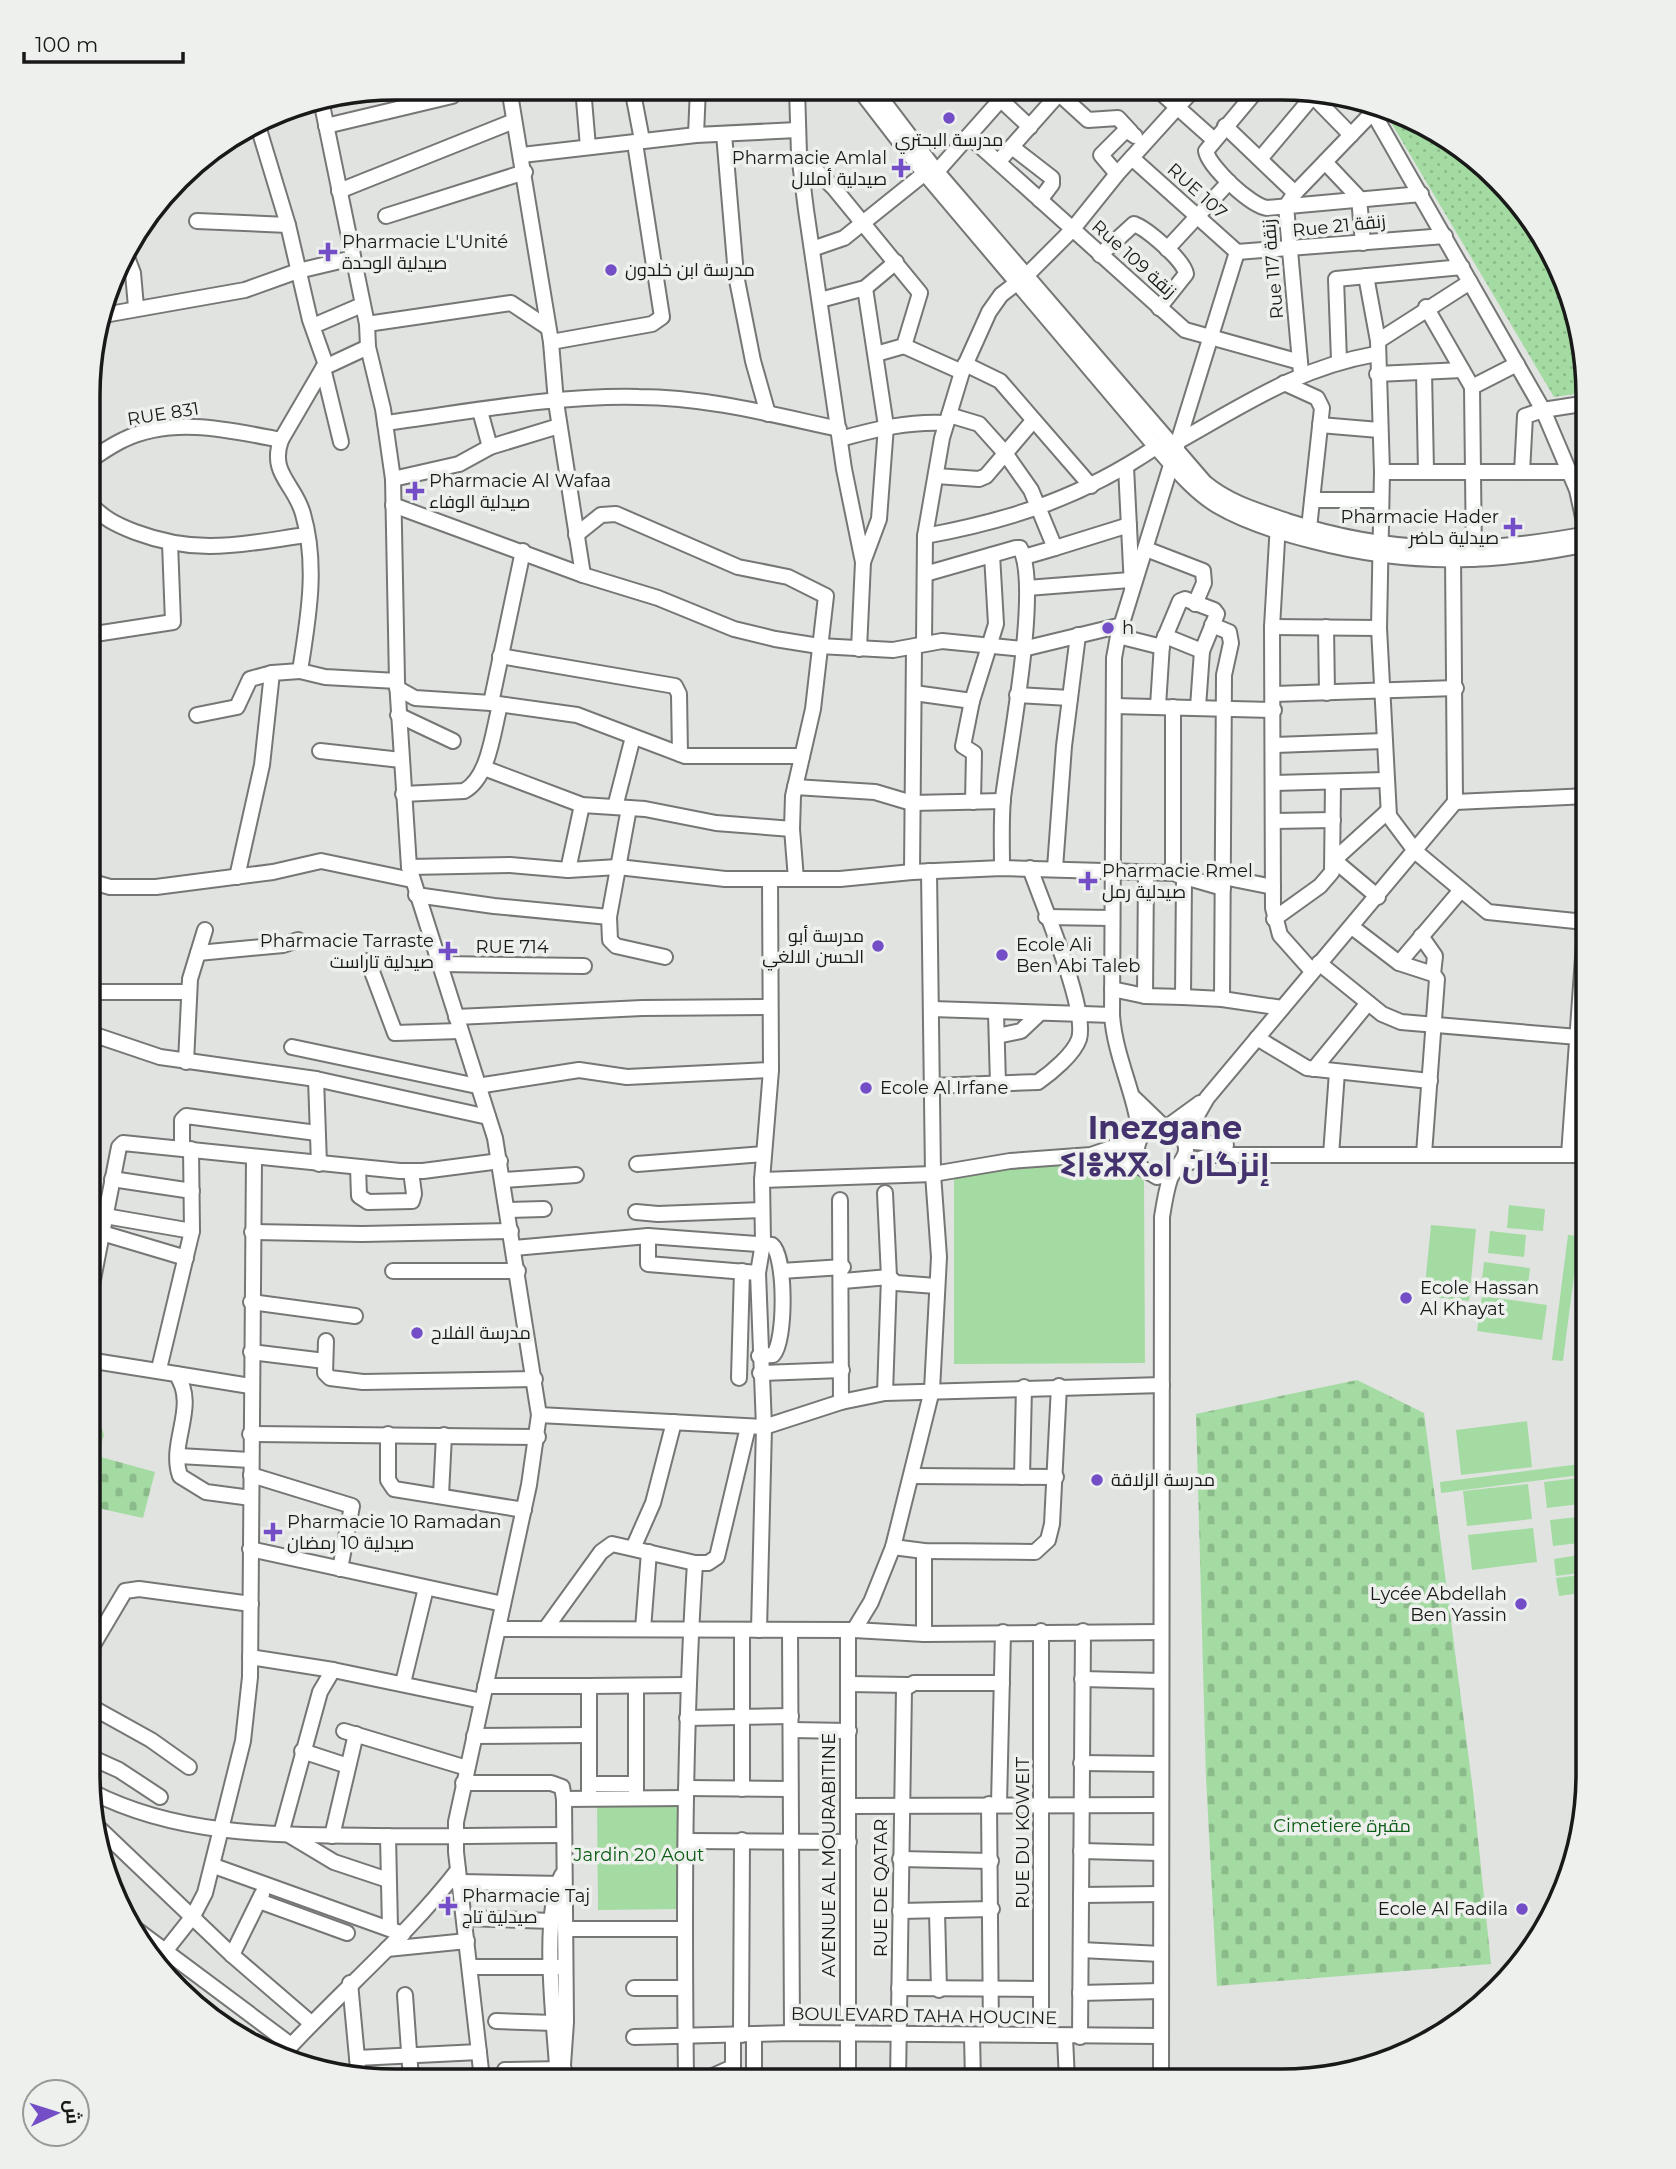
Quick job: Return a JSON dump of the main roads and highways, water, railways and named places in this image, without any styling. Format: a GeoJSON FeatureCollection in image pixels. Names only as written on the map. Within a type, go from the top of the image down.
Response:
{"type":"FeatureCollection","features":[{"type":"Feature","properties":{"kind":"place","name":"مدرسة البحتري"},"geometry":{"type":"Point","coordinates":[949,118]}},
{"type":"Feature","properties":{"kind":"place","name":"Pharmacie Amlal صيدلية أملال"},"geometry":{"type":"Point","coordinates":[901,168]}},
{"type":"Feature","properties":{"kind":"place","name":"Pharmacie L'Unité صيدلية الوحدة"},"geometry":{"type":"Point","coordinates":[328,252]}},
{"type":"Feature","properties":{"kind":"place","name":"مدرسة ابن خلدون"},"geometry":{"type":"Point","coordinates":[611,270]}},
{"type":"Feature","properties":{"kind":"place","name":"Pharmacie Al Wafaa صيدلية الوفاء"},"geometry":{"type":"Point","coordinates":[415,491]}},
{"type":"Feature","properties":{"kind":"place","name":"Pharmacie Hader صيدلية حاضر"},"geometry":{"type":"Point","coordinates":[1513,527]}},
{"type":"Feature","properties":{"kind":"place","name":"h"},"geometry":{"type":"Point","coordinates":[1108,628]}},
{"type":"Feature","properties":{"kind":"place","name":"Pharmacie Rmel صيدلية رمل"},"geometry":{"type":"Point","coordinates":[1088,881]}},
{"type":"Feature","properties":{"kind":"place","name":"مدرسة أبو الحسن الالغي"},"geometry":{"type":"Point","coordinates":[878,946]}},
{"type":"Feature","properties":{"kind":"place","name":"Pharmacie Tarraste صيدلية تاراست"},"geometry":{"type":"Point","coordinates":[448,951]}},
{"type":"Feature","properties":{"kind":"place","name":"Ecole Ali Ben Abi Taleb"},"geometry":{"type":"Point","coordinates":[1002,955]}},
{"type":"Feature","properties":{"kind":"place","name":"Ecole Al Irfane"},"geometry":{"type":"Point","coordinates":[866,1088]}},
{"type":"Feature","properties":{"kind":"place","name":"Ecole Hassan Al Khayat"},"geometry":{"type":"Point","coordinates":[1406,1298]}},
{"type":"Feature","properties":{"kind":"place","name":"مدرسة الفلاح"},"geometry":{"type":"Point","coordinates":[417,1333]}},
{"type":"Feature","properties":{"kind":"place","name":"مدرسة الزلاقة"},"geometry":{"type":"Point","coordinates":[1097,1480]}},
{"type":"Feature","properties":{"kind":"place","name":"Pharmacie 10 Ramadan صيدلية 10 رمضان"},"geometry":{"type":"Point","coordinates":[273,1532]}},
{"type":"Feature","properties":{"kind":"place","name":"Lycée Abdellah Ben Yassin"},"geometry":{"type":"Point","coordinates":[1521,1604]}},
{"type":"Feature","properties":{"kind":"place","name":"Pharmacie Taj صيدلية تاج"},"geometry":{"type":"Point","coordinates":[448,1906]}},
{"type":"Feature","properties":{"kind":"place","name":"Ecole Al Fadila"},"geometry":{"type":"Point","coordinates":[1522,1909]}},
{"type":"Feature","properties":{"kind":"district","name":"Inezgane ⵉⵏⴻⵣⴳⴰⵏ إنزگان"},"geometry":{"type":"Point","coordinates":[1165,1146]}},
{"type":"Feature","properties":{"kind":"park label","name":"Cimetiere مقبرة"},"geometry":{"type":"Point","coordinates":[1342,1826]}},
{"type":"Feature","properties":{"kind":"park label","name":"Jardin 20 Aout"},"geometry":{"type":"Point","coordinates":[639,1855]}}]}
